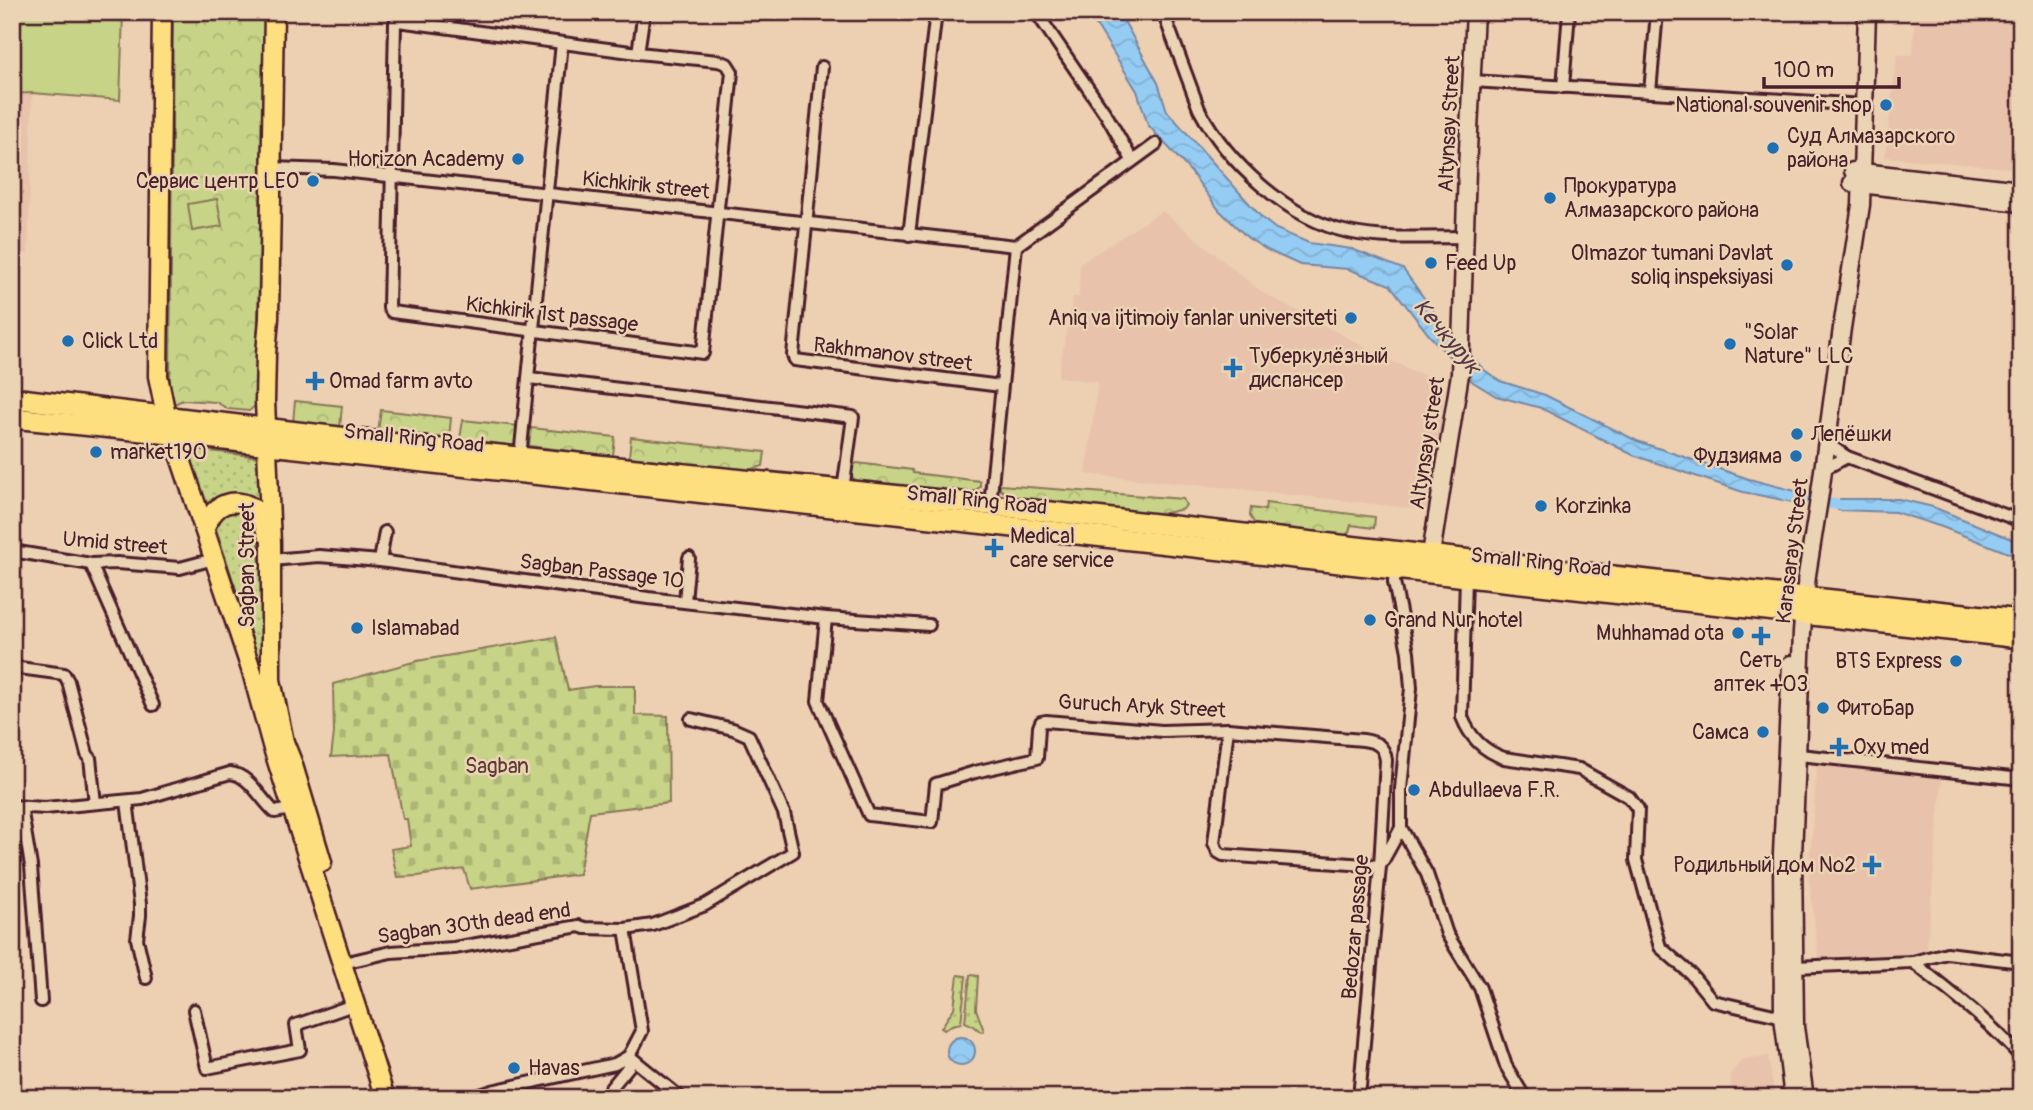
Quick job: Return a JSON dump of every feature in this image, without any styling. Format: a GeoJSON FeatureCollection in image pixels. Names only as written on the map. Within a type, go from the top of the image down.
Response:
{"type":"FeatureCollection","features":[{"type":"Feature","properties":{"kind":"highway","name":"Small Ring Road"},"geometry":{"type":"LineString","coordinates":[[12,398],[158,414],[267,437]]}},
{"type":"Feature","properties":{"kind":"highway","name":"Small Ring Road"},"geometry":{"type":"LineString","coordinates":[[12,418],[172,435],[267,437],[1128,530],[1431,554],[1561,579],[1800,605],[2021,638]]}},
{"type":"Feature","properties":{"kind":"highway","name":"Small Ring Road"},"geometry":{"type":"LineString","coordinates":[[430,455],[520,457],[630,477],[843,490],[990,505],[1128,530],[1395,569],[1466,577],[1561,579]]}},
{"type":"Feature","properties":{"kind":"highway","name":"Small Ring Road"},"geometry":{"type":"LineString","coordinates":[[1800,605],[2021,620]]}},
{"type":"Feature","properties":{"kind":"main road","name":"Sagban Street"},"geometry":{"type":"LineString","coordinates":[[162,12],[158,414],[172,435],[252,672],[272,745],[299,808],[397,1098]]}},
{"type":"Feature","properties":{"kind":"main road","name":"Sagban Street"},"geometry":{"type":"LineString","coordinates":[[274,12],[266,365],[271,680],[299,808],[385,1098]]}},
{"type":"Feature","properties":{"kind":"main road","name":"Altynsay Street"},"geometry":{"type":"LineString","coordinates":[[1462,337],[1475,12]]}},
{"type":"Feature","properties":{"kind":"main road","name":"Karasaray Street"},"geometry":{"type":"LineString","coordinates":[[1860,12],[1860,105]]}},
{"type":"Feature","properties":{"kind":"main road","name":"Karasaray Street"},"geometry":{"type":"LineString","coordinates":[[1793,1098],[1783,1017],[1782,854],[1792,755],[1800,605],[1851,204],[1857,178],[1867,12]]}},
{"type":"Feature","properties":{"kind":"main road","name":"Karasaray Street"},"geometry":{"type":"LineString","coordinates":[[1814,500],[1824,469],[1861,205],[1857,178]]}},
{"type":"Feature","properties":{"kind":"main road"},"geometry":{"type":"LineString","coordinates":[[1857,178],[2021,190]]}},
{"type":"Feature","properties":{"kind":"main road"},"geometry":{"type":"LineString","coordinates":[[1857,178],[2021,203]]}},
{"type":"Feature","properties":{"kind":"main road","name":"Altynsay street"},"geometry":{"type":"LineString","coordinates":[[1431,554],[1460,374],[1462,337]]}},
{"type":"Feature","properties":{"kind":"main road"},"geometry":{"type":"LineString","coordinates":[[204,528],[218,508],[230,503],[246,504],[254,508],[262,519],[271,552]]}},
{"type":"Feature","properties":{"kind":"main road","name":"Karasaray Street"},"geometry":{"type":"LineString","coordinates":[[1792,755],[1795,1027],[1805,1098]]}},
{"type":"Feature","properties":{"kind":"street"},"geometry":{"type":"LineString","coordinates":[[639,53],[644,12]]}},
{"type":"Feature","properties":{"kind":"street"},"geometry":{"type":"LineString","coordinates":[[909,235],[936,12]]}},
{"type":"Feature","properties":{"kind":"street"},"geometry":{"type":"LineString","coordinates":[[1036,12],[1107,116],[1132,160]]}},
{"type":"Feature","properties":{"kind":"street"},"geometry":{"type":"LineString","coordinates":[[1163,12],[1205,120],[1246,170],[1282,201],[1316,221],[1346,232],[1381,237],[1465,237]]}},
{"type":"Feature","properties":{"kind":"street"},"geometry":{"type":"LineString","coordinates":[[1563,87],[1569,12]]}},
{"type":"Feature","properties":{"kind":"street"},"geometry":{"type":"LineString","coordinates":[[1650,92],[1657,12]]}},
{"type":"Feature","properties":{"kind":"street"},"geometry":{"type":"LineString","coordinates":[[391,176],[395,23],[398,21],[727,64],[732,72],[718,212]]}},
{"type":"Feature","properties":{"kind":"street"},"geometry":{"type":"LineString","coordinates":[[520,457],[562,43]]}},
{"type":"Feature","properties":{"kind":"street"},"geometry":{"type":"LineString","coordinates":[[808,222],[822,67]]}},
{"type":"Feature","properties":{"kind":"street"},"geometry":{"type":"LineString","coordinates":[[1472,81],[1860,105]]}},
{"type":"Feature","properties":{"kind":"street"},"geometry":{"type":"LineString","coordinates":[[1016,246],[1156,144]]}},
{"type":"Feature","properties":{"kind":"street","name":"Kichkirik street"},"geometry":{"type":"LineString","coordinates":[[270,168],[334,170],[1016,246]]}},
{"type":"Feature","properties":{"kind":"street","name":"Kichkirik 1st passage"},"geometry":{"type":"LineString","coordinates":[[391,176],[391,313],[703,353],[718,212]]}},
{"type":"Feature","properties":{"kind":"street","name":"Rakhmanov street"},"geometry":{"type":"LineString","coordinates":[[808,222],[794,360],[1001,386]]}},
{"type":"Feature","properties":{"kind":"street","name":"Rakhmanov street"},"geometry":{"type":"LineString","coordinates":[[990,505],[1016,246]]}},
{"type":"Feature","properties":{"kind":"street"},"geometry":{"type":"LineString","coordinates":[[529,378],[853,416],[843,490]]}},
{"type":"Feature","properties":{"kind":"street"},"geometry":{"type":"LineString","coordinates":[[1827,443],[1847,457],[2021,521]]}},
{"type":"Feature","properties":{"kind":"street"},"geometry":{"type":"LineString","coordinates":[[1824,469],[1847,457]]}},
{"type":"Feature","properties":{"kind":"street"},"geometry":{"type":"LineString","coordinates":[[380,561],[385,532]]}},
{"type":"Feature","properties":{"kind":"street","name":"Umid street"},"geometry":{"type":"LineString","coordinates":[[12,551],[91,564],[117,563],[180,568],[214,559]]}},
{"type":"Feature","properties":{"kind":"street","name":"Sagban Passage 10"},"geometry":{"type":"LineString","coordinates":[[271,552],[380,561],[826,618],[929,625]]}},
{"type":"Feature","properties":{"kind":"street"},"geometry":{"type":"LineString","coordinates":[[685,601],[689,558]]}},
{"type":"Feature","properties":{"kind":"street"},"geometry":{"type":"LineString","coordinates":[[91,564],[153,705]]}},
{"type":"Feature","properties":{"kind":"street"},"geometry":{"type":"LineString","coordinates":[[1228,729],[1215,838],[1218,852],[1223,855],[1380,866],[1401,828],[1401,789],[1411,688],[1408,652],[1394,582],[1395,569]]}},
{"type":"Feature","properties":{"kind":"street"},"geometry":{"type":"LineString","coordinates":[[1466,577],[1462,718],[1472,736],[1478,744],[1494,755],[1578,769],[1629,797],[1638,809],[1636,860],[1660,947],[1691,974],[1713,1001],[1783,1017]]}},
{"type":"Feature","properties":{"kind":"street","name":"Guruch Aryk Street"},"geometry":{"type":"LineString","coordinates":[[826,618],[818,701],[869,815],[932,822],[936,784],[1037,758],[1039,727],[1041,722],[1046,721],[1162,731],[1228,729],[1372,741],[1383,749],[1386,760]]}},
{"type":"Feature","properties":{"kind":"street"},"geometry":{"type":"LineString","coordinates":[[12,667],[64,674],[90,758],[95,803]]}},
{"type":"Feature","properties":{"kind":"street","name":"Sagban 30th dead end"},"geometry":{"type":"LineString","coordinates":[[352,961],[391,952],[454,948],[579,926],[625,929],[653,925],[705,905],[793,852],[784,813],[749,736],[733,729],[691,719]]}},
{"type":"Feature","properties":{"kind":"street"},"geometry":{"type":"LineString","coordinates":[[1792,755],[2021,779]]}},
{"type":"Feature","properties":{"kind":"street","name":"Bedozar passage"},"geometry":{"type":"LineString","coordinates":[[1359,1098],[1380,866],[1386,760]]}},
{"type":"Feature","properties":{"kind":"street"},"geometry":{"type":"LineString","coordinates":[[41,1001],[31,866],[16,806],[45,808],[142,799],[233,773],[246,779],[275,812],[299,808]]}},
{"type":"Feature","properties":{"kind":"street"},"geometry":{"type":"LineString","coordinates":[[127,801],[140,904],[137,939],[146,978]]}},
{"type":"Feature","properties":{"kind":"street"},"geometry":{"type":"LineString","coordinates":[[1401,828],[1427,874],[1447,934],[1480,988],[1506,1066],[1525,1098]]}},
{"type":"Feature","properties":{"kind":"street"},"geometry":{"type":"LineString","coordinates":[[610,1098],[611,1088],[632,1058],[642,1031],[625,929]]}},
{"type":"Feature","properties":{"kind":"street"},"geometry":{"type":"LineString","coordinates":[[1794,967],[1913,962],[1947,953],[2021,962]]}},
{"type":"Feature","properties":{"kind":"street"},"geometry":{"type":"LineString","coordinates":[[1913,962],[1984,1018],[2021,1057]]}},
{"type":"Feature","properties":{"kind":"street"},"geometry":{"type":"LineString","coordinates":[[194,1010],[207,1068],[300,1049],[296,1025],[356,1004]]}},
{"type":"Feature","properties":{"kind":"street"},"geometry":{"type":"LineString","coordinates":[[471,1098],[632,1058]]}},
{"type":"Feature","properties":{"kind":"street"},"geometry":{"type":"LineString","coordinates":[[632,1058],[681,1098]]}},
{"type":"Feature","properties":{"kind":"shaded area"},"geometry":{"type":"Polygon","coordinates":[[[1915,12],[2021,12],[2021,169],[1885,157],[1897,55],[1913,55],[1915,12]]]}},
{"type":"Feature","properties":{"kind":"shaded area"},"geometry":{"type":"Polygon","coordinates":[[[32,93],[28,254],[12,253],[12,94],[32,93]]]}},
{"type":"Feature","properties":{"kind":"shaded area","name":"Туберкулёзный диспансер"},"geometry":{"type":"Polygon","coordinates":[[[1162,211],[1263,293],[1387,359],[1444,385],[1436,511],[1086,474],[1098,382],[1058,377],[1073,297],[1079,297],[1080,264],[1162,211]]]}},
{"type":"Feature","properties":{"kind":"shaded area","name":"Родильный дом №2"},"geometry":{"type":"Polygon","coordinates":[[[1817,764],[1942,778],[1926,957],[1819,962],[1809,875],[1817,764]]]}},
{"type":"Feature","properties":{"kind":"shaded area"},"geometry":{"type":"Polygon","coordinates":[[[1768,1056],[1775,1098],[1733,1098],[1730,1074],[1741,1061],[1768,1056]]]}},
{"type":"Feature","properties":{"kind":"green space"},"geometry":{"type":"Polygon","coordinates":[[[12,12],[123,12],[120,100],[32,93],[12,94],[12,12]]]}},
{"type":"Feature","properties":{"kind":"green space"},"geometry":{"type":"Polygon","coordinates":[[[173,12],[265,12],[256,405],[249,411],[228,409],[216,402],[183,400],[174,404],[170,383],[173,12]]]}},
{"type":"Feature","properties":{"kind":"green space"},"geometry":{"type":"Polygon","coordinates":[[[217,199],[222,226],[192,231],[188,204],[217,199]]]}},
{"type":"Feature","properties":{"kind":"green space"},"geometry":{"type":"Polygon","coordinates":[[[295,401],[342,406],[340,427],[293,422],[295,401]]]}},
{"type":"Feature","properties":{"kind":"green space"},"geometry":{"type":"Polygon","coordinates":[[[381,410],[451,418],[449,439],[378,431],[381,410]]]}},
{"type":"Feature","properties":{"kind":"green space"},"geometry":{"type":"Polygon","coordinates":[[[463,420],[517,426],[515,446],[460,439],[463,420]]]}},
{"type":"Feature","properties":{"kind":"green space"},"geometry":{"type":"Polygon","coordinates":[[[531,428],[615,437],[613,456],[529,446],[531,428]]]}},
{"type":"Feature","properties":{"kind":"green space"},"geometry":{"type":"Polygon","coordinates":[[[631,437],[765,452],[763,466],[749,470],[629,457],[631,437]]]}},
{"type":"Feature","properties":{"kind":"green space"},"geometry":{"type":"Polygon","coordinates":[[[194,449],[259,457],[263,510],[205,510],[189,459],[194,449]]]}},
{"type":"Feature","properties":{"kind":"green space"},"geometry":{"type":"Polygon","coordinates":[[[857,463],[980,481],[980,487],[968,495],[859,483],[850,475],[851,466],[857,463]]]}},
{"type":"Feature","properties":{"kind":"green space"},"geometry":{"type":"Polygon","coordinates":[[[1000,485],[1183,499],[1186,505],[1183,509],[1161,514],[1012,499],[1000,489],[1000,485]]]}},
{"type":"Feature","properties":{"kind":"green space"},"geometry":{"type":"Polygon","coordinates":[[[1266,503],[1375,517],[1374,528],[1351,525],[1349,532],[1343,537],[1255,524],[1250,516],[1251,508],[1265,510],[1266,503]]]}},
{"type":"Feature","properties":{"kind":"green space"},"geometry":{"type":"Polygon","coordinates":[[[232,509],[247,511],[258,528],[260,567],[265,583],[262,670],[216,528],[223,515],[232,509]]]}},
{"type":"Feature","properties":{"kind":"green space","name":"Sagban"},"geometry":{"type":"Polygon","coordinates":[[[556,637],[568,690],[595,686],[635,686],[635,715],[668,716],[669,803],[590,812],[579,874],[470,889],[464,869],[397,877],[391,849],[411,846],[391,754],[331,757],[334,733],[333,684],[417,661],[556,637]]]}},
{"type":"Feature","properties":{"kind":"green space"},"geometry":{"type":"Polygon","coordinates":[[[958,975],[966,976],[961,1023],[944,1030],[941,1028],[954,1008],[958,975]]]}},
{"type":"Feature","properties":{"kind":"green space"},"geometry":{"type":"Polygon","coordinates":[[[970,975],[978,976],[976,1009],[984,1031],[981,1032],[965,1022],[970,975]]]}},
{"type":"Feature","properties":{"kind":"water"},"geometry":{"type":"Polygon","coordinates":[[[1086,12],[1119,12],[1158,83],[1167,111],[1263,219],[1276,229],[1309,243],[1352,249],[1403,269],[1442,323],[1483,369],[1500,381],[1545,395],[1637,441],[1749,479],[1795,491],[1793,502],[1743,492],[1633,455],[1541,408],[1496,396],[1473,382],[1429,335],[1390,285],[1348,269],[1300,265],[1248,238],[1219,210],[1191,172],[1148,125],[1137,91],[1086,12]]]}},
{"type":"Feature","properties":{"kind":"water"},"geometry":{"type":"Polygon","coordinates":[[[1840,499],[1899,499],[1933,507],[2021,543],[2021,558],[1895,512],[1838,510],[1840,499]]]}},
{"type":"Feature","properties":{"kind":"water"},"geometry":{"type":"Polygon","coordinates":[[[961,1037],[971,1041],[975,1051],[971,1061],[961,1065],[951,1061],[947,1051],[951,1041],[961,1037]]]}},
{"type":"Feature","properties":{"kind":"waterway","name":"Кечкурук"},"geometry":{"type":"LineString","coordinates":[[1784,495],[1852,505]]}},
{"type":"Feature","properties":{"kind":"place","name":"National souvenir shop"},"geometry":{"type":"Point","coordinates":[1886,105]}},
{"type":"Feature","properties":{"kind":"place","name":"Суд Алмазарского района"},"geometry":{"type":"Point","coordinates":[1773,148]}},
{"type":"Feature","properties":{"kind":"place","name":"Horizon Academy"},"geometry":{"type":"Point","coordinates":[518,159]}},
{"type":"Feature","properties":{"kind":"place","name":"Сервис центр LEO"},"geometry":{"type":"Point","coordinates":[313,181]}},
{"type":"Feature","properties":{"kind":"place","name":"Прокуратура Алмазарского района"},"geometry":{"type":"Point","coordinates":[1550,198]}},
{"type":"Feature","properties":{"kind":"place","name":"Feed Up"},"geometry":{"type":"Point","coordinates":[1431,263]}},
{"type":"Feature","properties":{"kind":"place","name":"Olmazor tumani Davlat soliq inspeksiyasi"},"geometry":{"type":"Point","coordinates":[1787,265]}},
{"type":"Feature","properties":{"kind":"place","name":"Aniq va ijtimoiy fanlar universiteti"},"geometry":{"type":"Point","coordinates":[1351,318]}},
{"type":"Feature","properties":{"kind":"place","name":"Click Ltd"},"geometry":{"type":"Point","coordinates":[68,341]}},
{"type":"Feature","properties":{"kind":"place","name":"\"Solar Nature\" LLC"},"geometry":{"type":"Point","coordinates":[1730,344]}},
{"type":"Feature","properties":{"kind":"place","name":"Туберкулёзный диспансер"},"geometry":{"type":"Point","coordinates":[1233,368]}},
{"type":"Feature","properties":{"kind":"place","name":"Omad farm avto"},"geometry":{"type":"Point","coordinates":[315,381]}},
{"type":"Feature","properties":{"kind":"place","name":"Лепёшки"},"geometry":{"type":"Point","coordinates":[1797,434]}},
{"type":"Feature","properties":{"kind":"place","name":"market190"},"geometry":{"type":"Point","coordinates":[96,452]}},
{"type":"Feature","properties":{"kind":"place","name":"Фудзияма"},"geometry":{"type":"Point","coordinates":[1796,456]}},
{"type":"Feature","properties":{"kind":"place","name":"Korzinka"},"geometry":{"type":"Point","coordinates":[1541,506]}},
{"type":"Feature","properties":{"kind":"place","name":"Medical care service"},"geometry":{"type":"Point","coordinates":[994,548]}},
{"type":"Feature","properties":{"kind":"place","name":"Grand Nur hotel"},"geometry":{"type":"Point","coordinates":[1370,620]}},
{"type":"Feature","properties":{"kind":"place","name":"Islamabad"},"geometry":{"type":"Point","coordinates":[357,628]}},
{"type":"Feature","properties":{"kind":"place","name":"Muhhamad ota"},"geometry":{"type":"Point","coordinates":[1738,633]}},
{"type":"Feature","properties":{"kind":"place","name":"Сеть аптек +03"},"geometry":{"type":"Point","coordinates":[1761,636]}},
{"type":"Feature","properties":{"kind":"place","name":"BTS Express"},"geometry":{"type":"Point","coordinates":[1956,661]}},
{"type":"Feature","properties":{"kind":"place","name":"ФитоБар"},"geometry":{"type":"Point","coordinates":[1823,708]}},
{"type":"Feature","properties":{"kind":"place","name":"Самса"},"geometry":{"type":"Point","coordinates":[1763,732]}},
{"type":"Feature","properties":{"kind":"place","name":"Oxy med"},"geometry":{"type":"Point","coordinates":[1839,747]}},
{"type":"Feature","properties":{"kind":"place","name":"Abdullaeva F.R."},"geometry":{"type":"Point","coordinates":[1414,790]}},
{"type":"Feature","properties":{"kind":"place","name":"Родильный дом №2"},"geometry":{"type":"Point","coordinates":[1872,865]}},
{"type":"Feature","properties":{"kind":"place","name":"Havas"},"geometry":{"type":"Point","coordinates":[514,1068]}}]}
